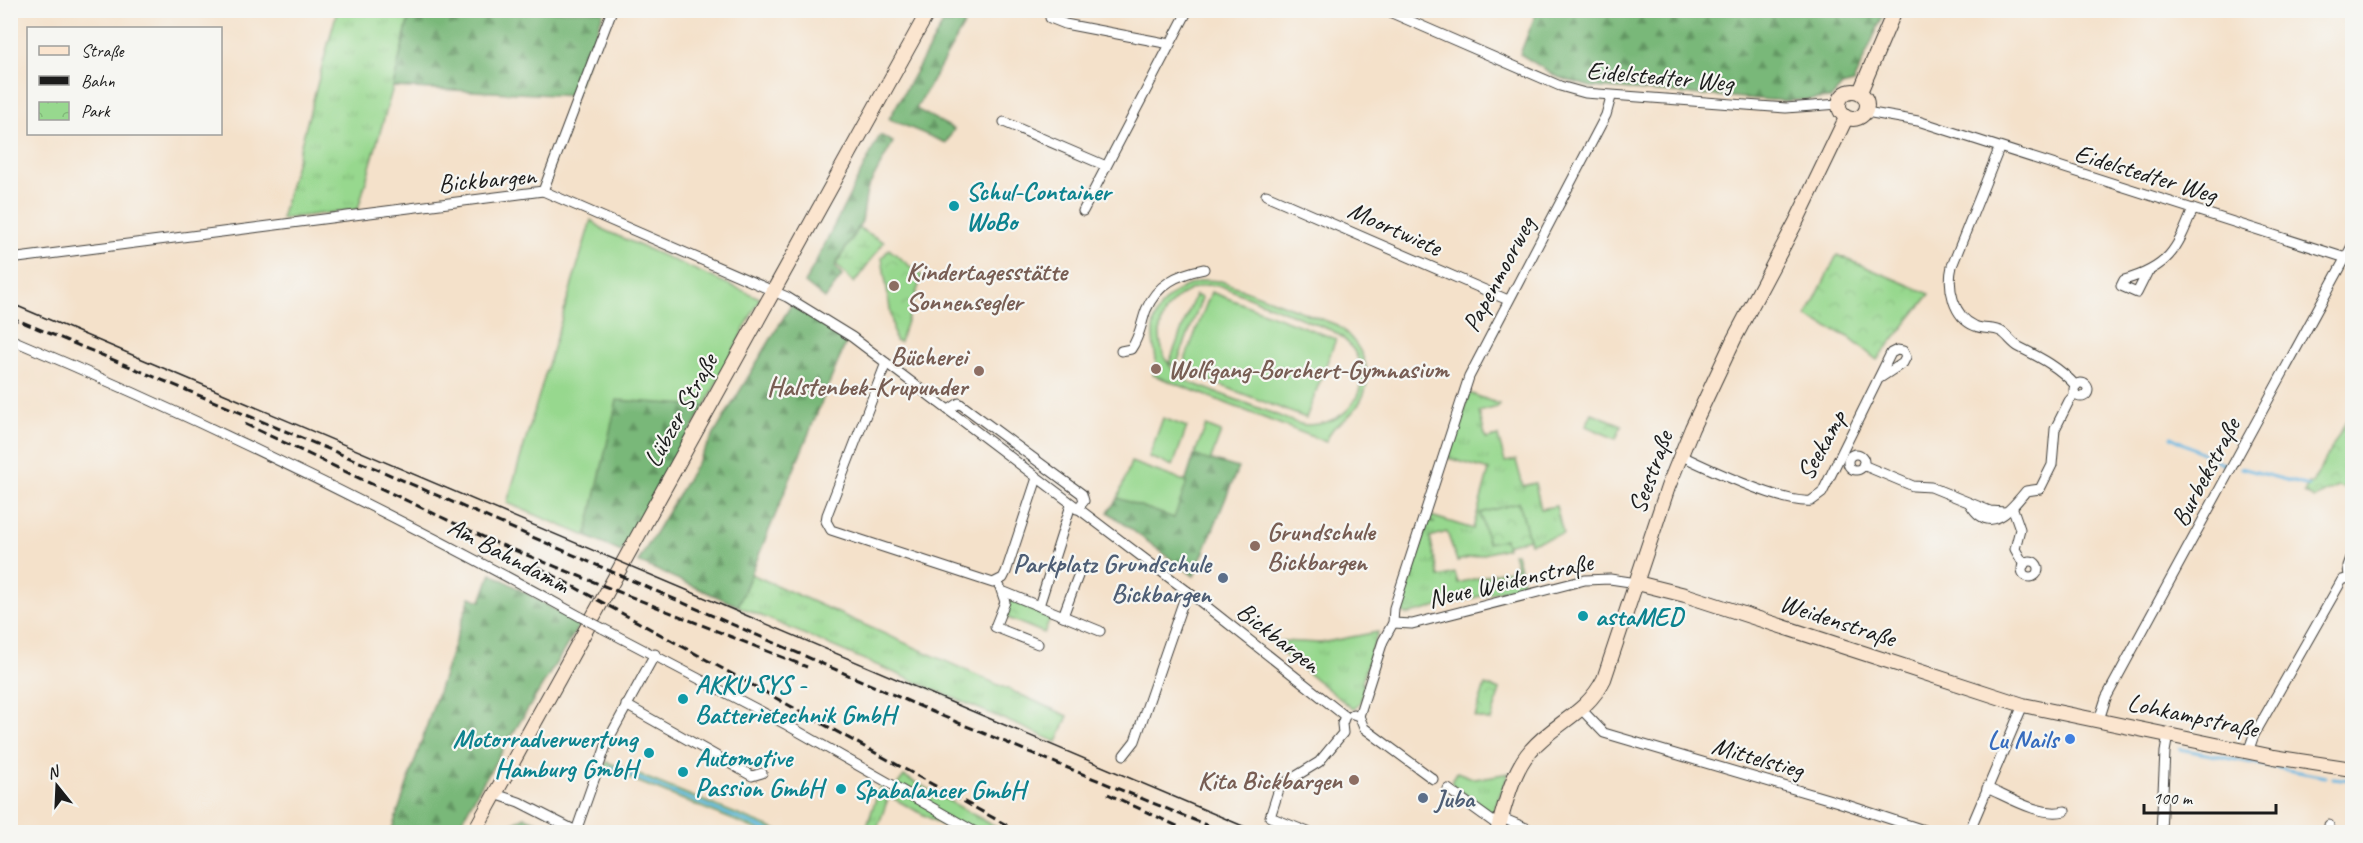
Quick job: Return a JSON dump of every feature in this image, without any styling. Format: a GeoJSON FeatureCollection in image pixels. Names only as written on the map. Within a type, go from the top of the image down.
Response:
{"type":"FeatureCollection","features":[{"type":"Feature","properties":{"kind":"street"},"geometry":{"type":"LineString","coordinates":[[543,191],[612,10]]}},
{"type":"Feature","properties":{"kind":"street","name":"Lübzer Straße"},"geometry":{"type":"LineString","coordinates":[[474,832],[929,10]]}},
{"type":"Feature","properties":{"kind":"street"},"geometry":{"type":"LineString","coordinates":[[1083,211],[1188,10]]}},
{"type":"Feature","properties":{"kind":"street","name":"Eidelstedter Weg"},"geometry":{"type":"LineString","coordinates":[[1385,10],[1560,86],[1611,97],[1786,108],[1839,104]]}},
{"type":"Feature","properties":{"kind":"street"},"geometry":{"type":"LineString","coordinates":[[1860,92],[1895,10]]}},
{"type":"Feature","properties":{"kind":"street"},"geometry":{"type":"LineString","coordinates":[[1050,18],[1065,24],[1170,44]]}},
{"type":"Feature","properties":{"kind":"street"},"geometry":{"type":"LineString","coordinates":[[1860,92],[1867,101],[1866,112],[1858,119],[1846,118],[1839,104],[1844,94],[1860,92]]}},
{"type":"Feature","properties":{"kind":"street","name":"Papenmoorweg"},"geometry":{"type":"LineString","coordinates":[[1359,716],[1383,641],[1393,623],[1394,608],[1462,396],[1508,300],[1597,132],[1611,97]]}},
{"type":"Feature","properties":{"kind":"street","name":"Eidelstedter Weg"},"geometry":{"type":"LineString","coordinates":[[1866,112],[1918,121],[2348,259]]}},
{"type":"Feature","properties":{"kind":"street","name":"Seestraße"},"geometry":{"type":"LineString","coordinates":[[1499,825],[1519,769],[1529,752],[1592,700],[1607,672],[1680,455],[1734,339],[1797,222],[1846,118]]}},
{"type":"Feature","properties":{"kind":"street"},"geometry":{"type":"LineString","coordinates":[[1004,122],[1106,166]]}},
{"type":"Feature","properties":{"kind":"street"},"geometry":{"type":"LineString","coordinates":[[1845,456],[1858,455],[1863,460],[1863,465],[1905,483],[1931,487],[1970,504],[1976,513],[1987,519],[2000,517],[2013,509],[2026,491],[2040,489],[2052,465],[2055,429],[2076,390],[2058,367],[2017,346],[2000,331],[1971,324],[1961,314],[1953,299],[1950,284],[1952,266],[2000,149]]}},
{"type":"Feature","properties":{"kind":"street","name":"Bickbargen"},"geometry":{"type":"LineString","coordinates":[[10,259],[543,191],[774,291],[852,337],[1187,591],[1346,716]]}},
{"type":"Feature","properties":{"kind":"street","name":"Moortwiete"},"geometry":{"type":"LineString","coordinates":[[1266,195],[1508,300]]}},
{"type":"Feature","properties":{"kind":"street"},"geometry":{"type":"LineString","coordinates":[[2147,273],[2169,256],[2193,209]]}},
{"type":"Feature","properties":{"kind":"street","name":"Burbekstraße"},"geometry":{"type":"LineString","coordinates":[[2099,720],[2106,698],[2348,259],[2352,246]]}},
{"type":"Feature","properties":{"kind":"street"},"geometry":{"type":"LineString","coordinates":[[1121,351],[1131,349],[1137,340],[1146,310],[1159,290],[1175,277],[1204,269]]}},
{"type":"Feature","properties":{"kind":"street","name":"Am Bahndamm"},"geometry":{"type":"LineString","coordinates":[[10,339],[196,420],[490,567],[787,725],[975,832]]}},
{"type":"Feature","properties":{"kind":"street"},"geometry":{"type":"LineString","coordinates":[[886,363],[827,515],[828,525],[836,533],[1000,586],[1039,606],[1100,631]]}},
{"type":"Feature","properties":{"kind":"street","name":"Seekamp"},"geometry":{"type":"LineString","coordinates":[[1680,455],[1725,476],[1804,502],[1811,501],[1822,493],[1845,456],[1880,378]]}},
{"type":"Feature","properties":{"kind":"street","name":"Bickbargen"},"geometry":{"type":"LineString","coordinates":[[949,410],[959,403],[1082,494],[1084,501],[1074,507]]}},
{"type":"Feature","properties":{"kind":"street"},"geometry":{"type":"LineString","coordinates":[[1037,478],[1000,586],[1005,602],[995,627],[1038,644]]}},
{"type":"Feature","properties":{"kind":"street"},"geometry":{"type":"LineString","coordinates":[[1039,606],[1074,507]]}},
{"type":"Feature","properties":{"kind":"street"},"geometry":{"type":"LineString","coordinates":[[2013,509],[2020,529],[2015,549],[2024,565]]}},
{"type":"Feature","properties":{"kind":"street"},"geometry":{"type":"LineString","coordinates":[[2248,752],[2254,735],[2342,580],[2351,579],[2348,566],[2352,555]]}},
{"type":"Feature","properties":{"kind":"street"},"geometry":{"type":"LineString","coordinates":[[1063,616],[1081,568]]}},
{"type":"Feature","properties":{"kind":"street","name":"Neue Weidenstraße"},"geometry":{"type":"LineString","coordinates":[[1393,623],[1412,624],[1585,580],[1610,579],[1637,583]]}},
{"type":"Feature","properties":{"kind":"street","name":"Weidenstraße"},"geometry":{"type":"LineString","coordinates":[[1637,583],[1685,595],[2023,705]]}},
{"type":"Feature","properties":{"kind":"street"},"geometry":{"type":"LineString","coordinates":[[1124,755],[1135,741],[1187,591]]}},
{"type":"Feature","properties":{"kind":"street"},"geometry":{"type":"LineString","coordinates":[[495,794],[519,801],[576,832],[602,755],[626,705],[655,654]]}},
{"type":"Feature","properties":{"kind":"street"},"geometry":{"type":"LineString","coordinates":[[626,705],[752,776],[762,773]]}},
{"type":"Feature","properties":{"kind":"street"},"geometry":{"type":"LineString","coordinates":[[1969,832],[2023,705]]}},
{"type":"Feature","properties":{"kind":"street","name":"Lohkampstraße"},"geometry":{"type":"LineString","coordinates":[[2023,705],[2248,752],[2352,769]]}},
{"type":"Feature","properties":{"kind":"street","name":"Mittelstieg"},"geometry":{"type":"LineString","coordinates":[[1581,710],[1604,734],[1838,802],[1930,832]]}},
{"type":"Feature","properties":{"kind":"street"},"geometry":{"type":"LineString","coordinates":[[1308,832],[1270,817],[1280,786],[1319,762],[1343,733],[1342,724],[1346,716],[1359,716],[1364,728],[1434,778]]}},
{"type":"Feature","properties":{"kind":"street"},"geometry":{"type":"LineString","coordinates":[[2161,832],[2168,735]]}},
{"type":"Feature","properties":{"kind":"street"},"geometry":{"type":"LineString","coordinates":[[1987,788],[2035,808],[2057,813],[2065,811]]}},
{"type":"Feature","properties":{"kind":"street"},"geometry":{"type":"LineString","coordinates":[[1448,789],[1499,825],[1536,832]]}},
{"type":"Feature","properties":{"kind":"green space"},"geometry":{"type":"Polygon","coordinates":[[[1537,10],[1885,11],[1853,83],[1842,86],[1831,98],[1786,101],[1591,87],[1557,77],[1520,54],[1537,10]]]}},
{"type":"Feature","properties":{"kind":"green space"},"geometry":{"type":"Polygon","coordinates":[[[337,11],[408,11],[410,13],[393,87],[358,209],[281,219],[337,11]]]}},
{"type":"Feature","properties":{"kind":"green space"},"geometry":{"type":"Polygon","coordinates":[[[408,11],[604,11],[575,96],[393,87],[410,13],[408,11]]]}},
{"type":"Feature","properties":{"kind":"green space"},"geometry":{"type":"Polygon","coordinates":[[[950,11],[972,11],[916,109],[954,129],[946,143],[889,119],[950,11]]]}},
{"type":"Feature","properties":{"kind":"green space"},"geometry":{"type":"Polygon","coordinates":[[[880,135],[893,142],[867,190],[862,221],[835,266],[842,276],[825,299],[805,283],[880,135]]]}},
{"type":"Feature","properties":{"kind":"green space"},"geometry":{"type":"Polygon","coordinates":[[[591,220],[604,230],[760,298],[705,406],[617,400],[586,536],[507,503],[591,220]]]}},
{"type":"Feature","properties":{"kind":"green space"},"geometry":{"type":"Polygon","coordinates":[[[859,228],[884,242],[854,283],[836,264],[859,228]]]}},
{"type":"Feature","properties":{"kind":"green space"},"geometry":{"type":"Polygon","coordinates":[[[889,249],[922,276],[900,342],[895,341],[882,258],[889,249]]]}},
{"type":"Feature","properties":{"kind":"green space"},"geometry":{"type":"Polygon","coordinates":[[[1837,255],[1930,294],[1877,360],[1848,337],[1806,317],[1837,255]]]}},
{"type":"Feature","properties":{"kind":"green space"},"geometry":{"type":"Polygon","coordinates":[[[1205,280],[1221,281],[1337,325],[1356,344],[1366,367],[1365,391],[1350,415],[1334,427],[1326,442],[1153,375],[1156,360],[1153,326],[1156,316],[1167,299],[1194,283],[1205,280]],[[1207,285],[1190,290],[1176,299],[1167,310],[1161,323],[1160,337],[1163,351],[1170,366],[1181,379],[1303,425],[1326,422],[1342,414],[1353,403],[1360,389],[1361,373],[1358,358],[1348,343],[1333,331],[1221,286],[1207,285]]]}},
{"type":"Feature","properties":{"kind":"green space"},"geometry":{"type":"Polygon","coordinates":[[[1211,292],[1336,339],[1306,418],[1181,370],[1211,292]]]}},
{"type":"Feature","properties":{"kind":"green space"},"geometry":{"type":"Polygon","coordinates":[[[1195,295],[1202,298],[1176,366],[1169,363],[1195,295]]]}},
{"type":"Feature","properties":{"kind":"green space"},"geometry":{"type":"Polygon","coordinates":[[[791,305],[847,340],[738,606],[638,562],[791,305]]]}},
{"type":"Feature","properties":{"kind":"green space"},"geometry":{"type":"Polygon","coordinates":[[[1469,393],[1499,404],[1498,407],[1479,412],[1486,439],[1498,436],[1505,462],[1516,460],[1523,486],[1535,483],[1541,509],[1556,506],[1563,534],[1530,543],[1519,503],[1505,539],[1507,548],[1457,561],[1447,532],[1430,537],[1439,577],[1455,573],[1458,583],[1517,568],[1513,553],[1516,553],[1524,585],[1406,615],[1401,610],[1428,522],[1435,523],[1429,521],[1431,516],[1473,529],[1489,470],[1448,458],[1469,393]]]}},
{"type":"Feature","properties":{"kind":"green space"},"geometry":{"type":"Polygon","coordinates":[[[617,400],[705,406],[621,552],[586,536],[617,400]]]}},
{"type":"Feature","properties":{"kind":"green space"},"geometry":{"type":"Polygon","coordinates":[[[2352,410],[2352,490],[2337,486],[2314,499],[2304,493],[2309,483],[2312,484],[2352,410]]]}},
{"type":"Feature","properties":{"kind":"green space"},"geometry":{"type":"Polygon","coordinates":[[[1592,413],[1622,425],[1616,439],[1586,426],[1592,413]]]}},
{"type":"Feature","properties":{"kind":"green space"},"geometry":{"type":"Polygon","coordinates":[[[1163,418],[1187,427],[1173,466],[1149,457],[1163,418]]]}},
{"type":"Feature","properties":{"kind":"green space"},"geometry":{"type":"Polygon","coordinates":[[[1206,426],[1221,432],[1210,461],[1194,455],[1206,426]]]}},
{"type":"Feature","properties":{"kind":"green space"},"geometry":{"type":"Polygon","coordinates":[[[1194,455],[1238,468],[1194,576],[1108,512],[1118,498],[1174,518],[1194,455]]]}},
{"type":"Feature","properties":{"kind":"green space"},"geometry":{"type":"Polygon","coordinates":[[[1131,462],[1187,482],[1174,518],[1118,498],[1131,462]]]}},
{"type":"Feature","properties":{"kind":"green space"},"geometry":{"type":"Polygon","coordinates":[[[1519,503],[1529,539],[1506,545],[1505,539],[1488,543],[1480,513],[1519,503]]]}},
{"type":"Feature","properties":{"kind":"green space"},"geometry":{"type":"Polygon","coordinates":[[[491,573],[580,624],[479,789],[456,832],[391,832],[470,597],[481,601],[491,573]]]}},
{"type":"Feature","properties":{"kind":"green space"},"geometry":{"type":"Polygon","coordinates":[[[751,574],[1068,716],[1057,742],[738,606],[751,574]]]}},
{"type":"Feature","properties":{"kind":"green space"},"geometry":{"type":"Polygon","coordinates":[[[1011,599],[1051,616],[1044,633],[1003,616],[1011,599]]]}},
{"type":"Feature","properties":{"kind":"green space"},"geometry":{"type":"Polygon","coordinates":[[[1378,632],[1362,681],[1362,697],[1353,709],[1276,648],[1280,641],[1320,643],[1378,632]]]}},
{"type":"Feature","properties":{"kind":"green space"},"geometry":{"type":"Polygon","coordinates":[[[1485,685],[1500,690],[1491,721],[1475,717],[1485,685]]]}},
{"type":"Feature","properties":{"kind":"green space"},"geometry":{"type":"Polygon","coordinates":[[[607,762],[781,832],[763,832],[604,768],[607,762]]]}},
{"type":"Feature","properties":{"kind":"green space"},"geometry":{"type":"Polygon","coordinates":[[[1457,772],[1475,779],[1509,773],[1492,814],[1489,815],[1451,783],[1457,772]]]}},
{"type":"Feature","properties":{"kind":"green space"},"geometry":{"type":"Polygon","coordinates":[[[904,776],[1005,832],[955,832],[889,796],[876,832],[865,832],[880,786],[890,794],[904,776]]]}},
{"type":"Feature","properties":{"kind":"green space"},"geometry":{"type":"Polygon","coordinates":[[[525,817],[564,832],[541,832],[518,825],[513,832],[499,832],[503,827],[525,817]]]}},
{"type":"Feature","properties":{"kind":"waterway"},"geometry":{"type":"LineString","coordinates":[[2171,437],[2226,465]]}},
{"type":"Feature","properties":{"kind":"waterway"},"geometry":{"type":"LineString","coordinates":[[2241,468],[2309,486]]}},
{"type":"Feature","properties":{"kind":"waterway"},"geometry":{"type":"LineString","coordinates":[[2180,749],[2325,777]]}},
{"type":"Feature","properties":{"kind":"waterway"},"geometry":{"type":"LineString","coordinates":[[610,767],[772,832]]}},
{"type":"Feature","properties":{"kind":"waterway"},"geometry":{"type":"LineString","coordinates":[[2333,778],[2352,780]]}},
{"type":"Feature","properties":{"kind":"tram line"},"geometry":{"type":"LineString","coordinates":[[10,303],[1257,832]]}},
{"type":"Feature","properties":{"kind":"railway"},"geometry":{"type":"LineString","coordinates":[[10,317],[379,470],[942,716],[1223,832]]}},
{"type":"Feature","properties":{"kind":"railway"},"geometry":{"type":"LineString","coordinates":[[245,424],[494,542],[807,667]]}},
{"type":"Feature","properties":{"kind":"railway"},"geometry":{"type":"LineString","coordinates":[[538,567],[1019,832]]}},
{"type":"Feature","properties":{"kind":"railway"},"geometry":{"type":"LineString","coordinates":[[1108,794],[1190,832]]}},
{"type":"Feature","properties":{"kind":"place","name":"Schul-Container WoBo"},"geometry":{"type":"Point","coordinates":[954,206]}},
{"type":"Feature","properties":{"kind":"place","name":"Kindertagesstätte Sonnensegler"},"geometry":{"type":"Point","coordinates":[894,286]}},
{"type":"Feature","properties":{"kind":"place","name":"Wolfgang-Borchert-Gymnasium"},"geometry":{"type":"Point","coordinates":[1156,369]}},
{"type":"Feature","properties":{"kind":"place","name":"Bücherei Halstenbek-Krupunder"},"geometry":{"type":"Point","coordinates":[979,371]}},
{"type":"Feature","properties":{"kind":"place","name":"Grundschule Bickbargen"},"geometry":{"type":"Point","coordinates":[1255,546]}},
{"type":"Feature","properties":{"kind":"place","name":"Parkplatz Grundschule Bickbargen"},"geometry":{"type":"Point","coordinates":[1223,578]}},
{"type":"Feature","properties":{"kind":"place","name":"astaMED"},"geometry":{"type":"Point","coordinates":[1583,616]}},
{"type":"Feature","properties":{"kind":"place","name":"AKKU SYS - Batterietechnik GmbH"},"geometry":{"type":"Point","coordinates":[683,699]}},
{"type":"Feature","properties":{"kind":"place","name":"Lu Nails"},"geometry":{"type":"Point","coordinates":[2070,739]}},
{"type":"Feature","properties":{"kind":"place","name":"Motorradverwertung Hamburg GmbH"},"geometry":{"type":"Point","coordinates":[649,753]}},
{"type":"Feature","properties":{"kind":"place","name":"Automotive Passion GmbH"},"geometry":{"type":"Point","coordinates":[683,772]}},
{"type":"Feature","properties":{"kind":"place","name":"Kita Bickbargen"},"geometry":{"type":"Point","coordinates":[1354,780]}},
{"type":"Feature","properties":{"kind":"place","name":"Spabalancer GmbH"},"geometry":{"type":"Point","coordinates":[841,789]}},
{"type":"Feature","properties":{"kind":"place","name":"Juba"},"geometry":{"type":"Point","coordinates":[1423,798]}}]}
